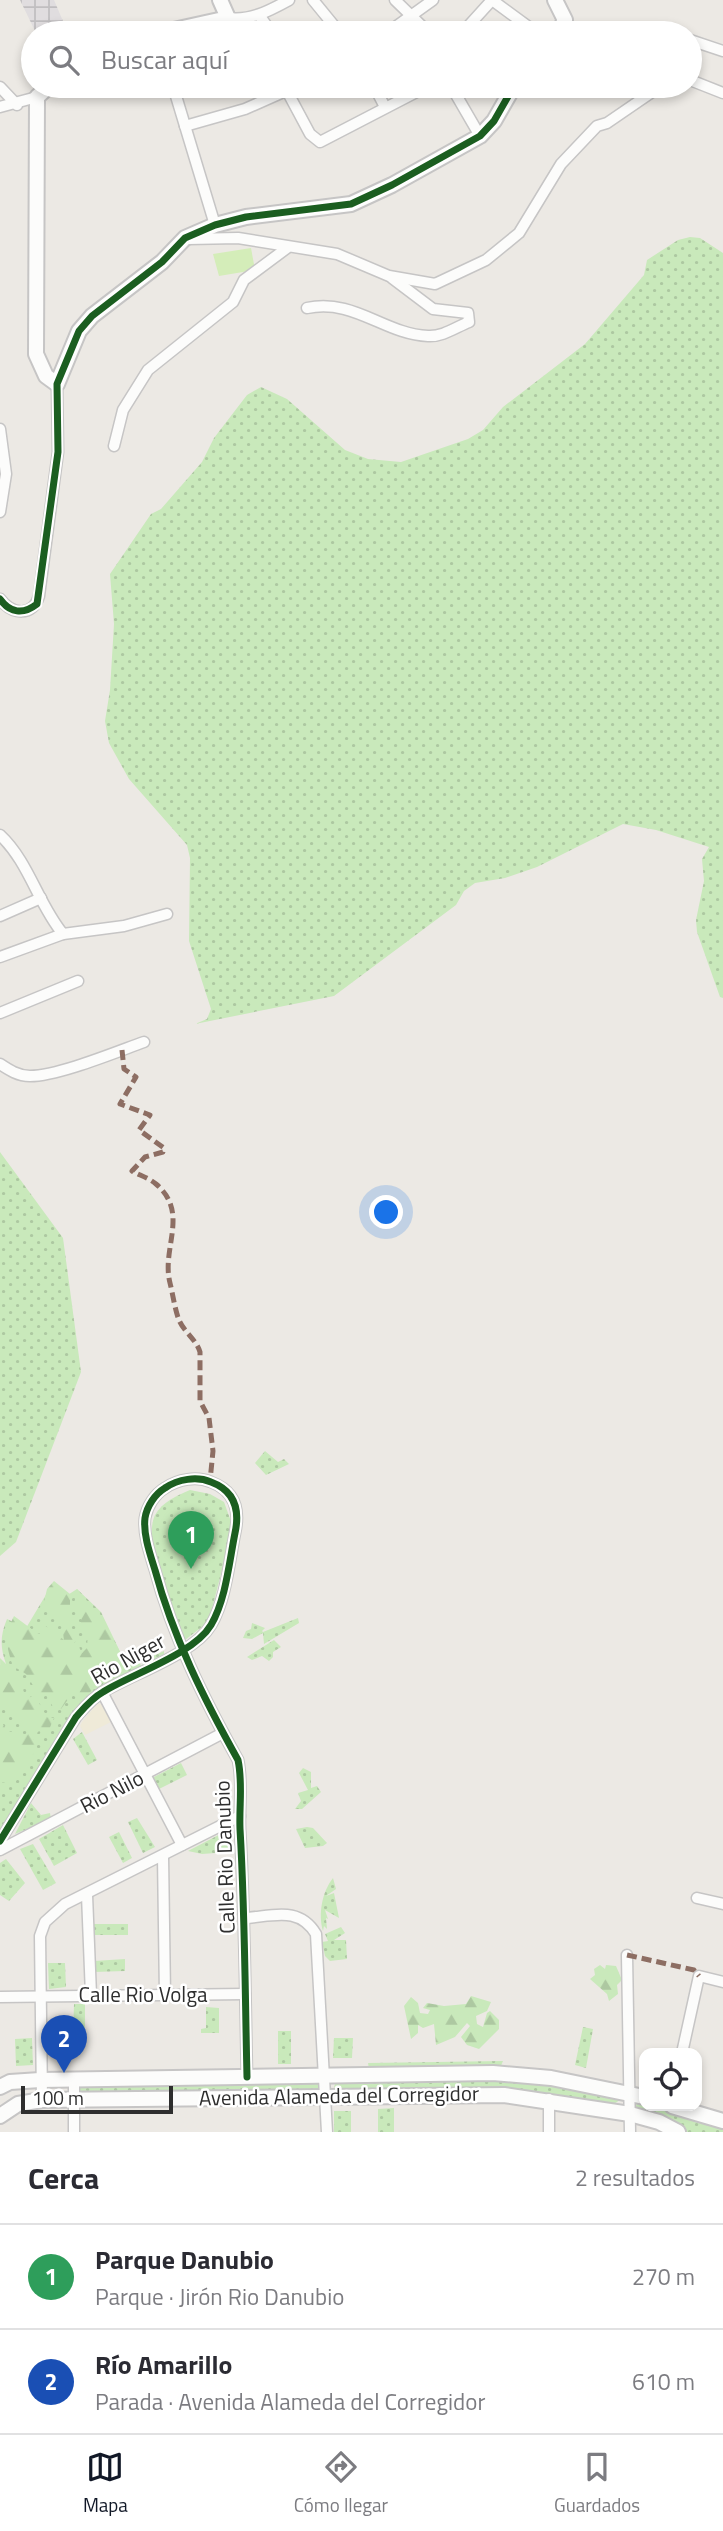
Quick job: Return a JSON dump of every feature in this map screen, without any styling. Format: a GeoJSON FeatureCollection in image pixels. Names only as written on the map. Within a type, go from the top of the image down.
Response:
{"type":"FeatureCollection","features":[{"type":"Feature","properties":{"kind":"main road"},"geometry":{"type":"LineString","coordinates":[[214,21],[228,18],[220,0]]}},
{"type":"Feature","properties":{"kind":"main road"},"geometry":{"type":"LineString","coordinates":[[555,0],[560,21]]}},
{"type":"Feature","properties":{"kind":"main road"},"geometry":{"type":"LineString","coordinates":[[37,98],[36,354],[39,366],[57,384],[79,331],[104,306],[162,262],[182,242],[215,225],[246,217],[351,204],[392,185],[480,136],[494,121],[507,98]]}},
{"type":"Feature","properties":{"kind":"main road","name":"Avenida Alameda del Corregidor"},"geometry":{"type":"LineString","coordinates":[[0,2087],[22,2081],[74,2079],[493,2073],[551,2078],[638,2096]]}},
{"type":"Feature","properties":{"kind":"main road","name":"Avenida Alameda del Corregidor"},"geometry":{"type":"LineString","coordinates":[[0,2116],[9,2107],[42,2100],[457,2094],[549,2099],[630,2114],[659,2122],[678,2132]]}},
{"type":"Feature","properties":{"kind":"main road"},"geometry":{"type":"LineString","coordinates":[[689,2111],[723,2121]]}},
{"type":"Feature","properties":{"kind":"street"},"geometry":{"type":"LineString","coordinates":[[228,18],[241,19],[259,15],[289,0]]}},
{"type":"Feature","properties":{"kind":"street"},"geometry":{"type":"LineString","coordinates":[[313,0],[330,21]]}},
{"type":"Feature","properties":{"kind":"street"},"geometry":{"type":"LineString","coordinates":[[395,0],[415,21]]}},
{"type":"Feature","properties":{"kind":"street"},"geometry":{"type":"LineString","coordinates":[[407,21],[433,0]]}},
{"type":"Feature","properties":{"kind":"street"},"geometry":{"type":"LineString","coordinates":[[473,21],[492,0],[521,21]]}},
{"type":"Feature","properties":{"kind":"street"},"geometry":{"type":"LineString","coordinates":[[259,15],[263,21]]}},
{"type":"Feature","properties":{"kind":"street"},"geometry":{"type":"LineString","coordinates":[[702,44],[723,51]]}},
{"type":"Feature","properties":{"kind":"street"},"geometry":{"type":"LineString","coordinates":[[702,85],[723,93]]}},
{"type":"Feature","properties":{"kind":"street"},"geometry":{"type":"LineString","coordinates":[[0,87],[17,104]]}},
{"type":"Feature","properties":{"kind":"street"},"geometry":{"type":"LineString","coordinates":[[0,107],[34,98]]}},
{"type":"Feature","properties":{"kind":"street"},"geometry":{"type":"LineString","coordinates":[[177,98],[215,225]]}},
{"type":"Feature","properties":{"kind":"street"},"geometry":{"type":"LineString","coordinates":[[185,126],[246,109],[271,98]]}},
{"type":"Feature","properties":{"kind":"street"},"geometry":{"type":"LineString","coordinates":[[291,98],[310,134],[320,142],[404,98]]}},
{"type":"Feature","properties":{"kind":"street"},"geometry":{"type":"LineString","coordinates":[[380,98],[385,107]]}},
{"type":"Feature","properties":{"kind":"street"},"geometry":{"type":"LineString","coordinates":[[459,98],[480,136]]}},
{"type":"Feature","properties":{"kind":"street"},"geometry":{"type":"LineString","coordinates":[[182,242],[238,238],[337,254],[389,276],[435,284],[486,260],[519,233],[561,164],[597,126],[607,123],[643,98]]}},
{"type":"Feature","properties":{"kind":"street"},"geometry":{"type":"LineString","coordinates":[[114,446],[123,410],[148,370],[233,302],[244,280],[288,248]]}},
{"type":"Feature","properties":{"kind":"street"},"geometry":{"type":"LineString","coordinates":[[307,308],[335,305],[413,334],[430,337],[469,322],[468,313],[433,309],[389,276]]}},
{"type":"Feature","properties":{"kind":"street"},"geometry":{"type":"LineString","coordinates":[[0,599],[6,608],[17,612],[29,611],[37,604],[58,452],[57,384]]}},
{"type":"Feature","properties":{"kind":"street"},"geometry":{"type":"LineString","coordinates":[[0,429],[6,474],[0,513]]}},
{"type":"Feature","properties":{"kind":"street"},"geometry":{"type":"LineString","coordinates":[[0,835],[13,847],[63,934]]}},
{"type":"Feature","properties":{"kind":"street"},"geometry":{"type":"LineString","coordinates":[[0,916],[41,898]]}},
{"type":"Feature","properties":{"kind":"street"},"geometry":{"type":"LineString","coordinates":[[0,957],[63,934],[124,926],[167,914]]}},
{"type":"Feature","properties":{"kind":"street"},"geometry":{"type":"LineString","coordinates":[[0,1013],[78,981]]}},
{"type":"Feature","properties":{"kind":"street"},"geometry":{"type":"LineString","coordinates":[[0,1064],[12,1073],[30,1076],[107,1056],[144,1041]]}},
{"type":"Feature","properties":{"kind":"street","name":"Rio Niger"},"geometry":{"type":"LineString","coordinates":[[0,1841],[76,1717],[102,1692],[182,1649],[201,1638],[218,1611],[238,1521],[235,1500],[229,1492],[210,1481],[188,1479],[166,1487],[158,1494],[145,1516],[151,1556],[164,1605],[182,1649]]}},
{"type":"Feature","properties":{"kind":"street","name":"Calle Rio Danubio"},"geometry":{"type":"LineString","coordinates":[[182,1649],[238,1760],[242,1777],[240,1816],[245,1918],[247,2077]]}},
{"type":"Feature","properties":{"kind":"street"},"geometry":{"type":"LineString","coordinates":[[102,1692],[182,1845]]}},
{"type":"Feature","properties":{"kind":"street","name":"Rio Nilo"},"geometry":{"type":"LineString","coordinates":[[0,1850],[223,1733]]}},
{"type":"Feature","properties":{"kind":"street"},"geometry":{"type":"LineString","coordinates":[[42,2100],[40,1936],[45,1922],[65,1904],[240,1816]]}},
{"type":"Feature","properties":{"kind":"street"},"geometry":{"type":"LineString","coordinates":[[163,1856],[165,1996]]}},
{"type":"Feature","properties":{"kind":"street"},"geometry":{"type":"LineString","coordinates":[[87,1895],[91,1995]]}},
{"type":"Feature","properties":{"kind":"street"},"geometry":{"type":"LineString","coordinates":[[697,1899],[723,1904]]}},
{"type":"Feature","properties":{"kind":"street"},"geometry":{"type":"LineString","coordinates":[[245,1918],[297,1915],[305,1919],[316,1934],[327,2132]]}},
{"type":"Feature","properties":{"kind":"street"},"geometry":{"type":"LineString","coordinates":[[627,1955],[638,2096],[630,2114],[630,2132]]}},
{"type":"Feature","properties":{"kind":"street"},"geometry":{"type":"LineString","coordinates":[[683,2048],[699,1976],[723,1982]]}},
{"type":"Feature","properties":{"kind":"street","name":"Calle Rio Volga"},"geometry":{"type":"LineString","coordinates":[[0,1997],[245,1994]]}},
{"type":"Feature","properties":{"kind":"street"},"geometry":{"type":"LineString","coordinates":[[0,2078],[22,2081]]}},
{"type":"Feature","properties":{"kind":"street"},"geometry":{"type":"LineString","coordinates":[[74,2079],[74,2132]]}},
{"type":"Feature","properties":{"kind":"street"},"geometry":{"type":"LineString","coordinates":[[549,2099],[549,2132]]}},
{"type":"Feature","properties":{"kind":"shaded area"},"geometry":{"type":"Polygon","coordinates":[[[20,0],[54,0],[63,21],[30,21],[20,0]]]}},
{"type":"Feature","properties":{"kind":"shaded area"},"geometry":{"type":"Polygon","coordinates":[[[105,1703],[113,1721],[85,1735],[80,1726],[82,1722],[97,1704],[105,1703]]]}},
{"type":"Feature","properties":{"kind":"green space"},"geometry":{"type":"Polygon","coordinates":[[[700,238],[723,253],[723,998],[720,997],[697,932],[696,920],[704,881],[702,859],[709,847],[656,830],[623,824],[537,867],[505,878],[475,883],[464,891],[456,905],[334,996],[195,1024],[207,1019],[211,1009],[189,941],[190,858],[187,845],[129,779],[109,743],[105,721],[110,690],[114,624],[110,574],[151,514],[161,509],[202,462],[214,438],[247,395],[261,387],[287,399],[345,450],[368,459],[401,462],[468,439],[483,430],[503,407],[585,344],[644,275],[647,260],[678,240],[700,238]]]}},
{"type":"Feature","properties":{"kind":"green space"},"geometry":{"type":"Polygon","coordinates":[[[251,248],[255,270],[219,276],[213,254],[251,248]]]}},
{"type":"Feature","properties":{"kind":"green space"},"geometry":{"type":"Polygon","coordinates":[[[0,1152],[63,1238],[81,1372],[16,1542],[0,1556],[0,1152]]]}},
{"type":"Feature","properties":{"kind":"green space"},"geometry":{"type":"Polygon","coordinates":[[[265,1451],[278,1462],[284,1459],[289,1464],[266,1475],[255,1463],[265,1451]]]}},
{"type":"Feature","properties":{"kind":"green space"},"geometry":{"type":"Polygon","coordinates":[[[190,1490],[210,1494],[224,1502],[233,1527],[207,1623],[185,1640],[160,1578],[152,1542],[152,1527],[155,1515],[162,1506],[190,1490]]]}},
{"type":"Feature","properties":{"kind":"green space"},"geometry":{"type":"Polygon","coordinates":[[[54,1581],[70,1594],[70,1632],[77,1639],[73,1645],[78,1645],[82,1653],[87,1648],[88,1632],[81,1630],[81,1616],[73,1610],[77,1589],[107,1628],[128,1672],[98,1685],[80,1701],[72,1694],[61,1709],[54,1709],[46,1694],[39,1703],[47,1717],[54,1718],[48,1732],[39,1731],[33,1737],[36,1750],[14,1784],[0,1782],[0,1719],[7,1731],[27,1735],[29,1729],[23,1724],[22,1718],[1,1704],[0,1658],[20,1678],[26,1700],[32,1696],[34,1687],[26,1674],[13,1666],[7,1635],[14,1616],[37,1633],[51,1637],[42,1629],[43,1624],[64,1640],[61,1620],[43,1606],[47,1589],[54,1581]]]}},
{"type":"Feature","properties":{"kind":"green space"},"geometry":{"type":"Polygon","coordinates":[[[50,1588],[63,1598],[77,1589],[101,1612],[126,1664],[125,1660],[132,1657],[127,1652],[134,1648],[139,1657],[147,1654],[149,1658],[164,1651],[164,1654],[143,1665],[142,1662],[148,1658],[139,1661],[141,1666],[100,1687],[79,1705],[0,1829],[0,1665],[6,1664],[2,1647],[3,1631],[7,1619],[26,1628],[50,1588]]]}},
{"type":"Feature","properties":{"kind":"green space"},"geometry":{"type":"Polygon","coordinates":[[[298,1618],[299,1623],[264,1644],[263,1633],[252,1639],[243,1638],[246,1631],[251,1629],[252,1623],[265,1628],[263,1632],[298,1618]]]}},
{"type":"Feature","properties":{"kind":"green space"},"geometry":{"type":"Polygon","coordinates":[[[274,1640],[281,1647],[273,1652],[269,1661],[262,1656],[252,1660],[247,1657],[274,1640]]]}},
{"type":"Feature","properties":{"kind":"green space"},"geometry":{"type":"Polygon","coordinates":[[[82,1732],[97,1760],[88,1765],[73,1739],[82,1732]]]}},
{"type":"Feature","properties":{"kind":"green space"},"geometry":{"type":"Polygon","coordinates":[[[181,1763],[187,1775],[159,1789],[152,1778],[181,1763]]]}},
{"type":"Feature","properties":{"kind":"green space"},"geometry":{"type":"Polygon","coordinates":[[[303,1768],[311,1772],[311,1788],[317,1786],[321,1792],[302,1809],[295,1809],[301,1801],[298,1793],[308,1790],[299,1773],[303,1768]]]}},
{"type":"Feature","properties":{"kind":"green space"},"geometry":{"type":"Polygon","coordinates":[[[31,1803],[41,1815],[50,1813],[51,1819],[15,1834],[31,1803]]]}},
{"type":"Feature","properties":{"kind":"green space"},"geometry":{"type":"Polygon","coordinates":[[[137,1818],[155,1847],[143,1853],[128,1822],[137,1818]]]}},
{"type":"Feature","properties":{"kind":"green space"},"geometry":{"type":"Polygon","coordinates":[[[63,1825],[77,1853],[54,1866],[39,1839],[63,1825]]]}},
{"type":"Feature","properties":{"kind":"green space"},"geometry":{"type":"Polygon","coordinates":[[[313,1828],[327,1843],[305,1848],[296,1829],[313,1828]]]}},
{"type":"Feature","properties":{"kind":"green space"},"geometry":{"type":"Polygon","coordinates":[[[230,1829],[229,1852],[202,1854],[188,1851],[230,1829]]]}},
{"type":"Feature","properties":{"kind":"green space"},"geometry":{"type":"Polygon","coordinates":[[[119,1832],[132,1858],[123,1863],[109,1837],[119,1832]]]}},
{"type":"Feature","properties":{"kind":"green space"},"geometry":{"type":"Polygon","coordinates":[[[33,1844],[56,1883],[43,1890],[20,1849],[33,1844]]]}},
{"type":"Feature","properties":{"kind":"green space"},"geometry":{"type":"Polygon","coordinates":[[[6,1859],[25,1883],[9,1901],[0,1895],[0,1863],[6,1859]]]}},
{"type":"Feature","properties":{"kind":"green space"},"geometry":{"type":"Polygon","coordinates":[[[333,1878],[336,1889],[326,1896],[334,1893],[339,1918],[325,1910],[328,1919],[326,1918],[327,1929],[324,1926],[323,1931],[322,1903],[333,1878]]]}},
{"type":"Feature","properties":{"kind":"green space"},"geometry":{"type":"Polygon","coordinates":[[[94,1924],[128,1924],[128,1935],[94,1935],[94,1924]]]}},
{"type":"Feature","properties":{"kind":"green space"},"geometry":{"type":"Polygon","coordinates":[[[341,1927],[345,1933],[334,1940],[346,1940],[347,1959],[330,1961],[325,1956],[322,1942],[328,1941],[325,1934],[341,1927]]]}},
{"type":"Feature","properties":{"kind":"green space"},"geometry":{"type":"Polygon","coordinates":[[[125,1959],[125,1971],[94,1972],[94,1961],[125,1959]]]}},
{"type":"Feature","properties":{"kind":"green space"},"geometry":{"type":"Polygon","coordinates":[[[48,1963],[65,1963],[66,1987],[49,1989],[48,1963]]]}},
{"type":"Feature","properties":{"kind":"green space"},"geometry":{"type":"Polygon","coordinates":[[[600,1965],[605,1969],[606,1965],[616,1966],[622,1980],[617,1985],[618,1994],[609,2001],[607,1994],[590,1979],[595,1975],[594,1969],[600,1965]]]}},
{"type":"Feature","properties":{"kind":"green space"},"geometry":{"type":"Polygon","coordinates":[[[471,1996],[491,2002],[487,2011],[476,2016],[477,2024],[483,2027],[490,2011],[499,2020],[499,2029],[479,2049],[467,2045],[461,2037],[470,2026],[467,2023],[455,2037],[436,2045],[434,2024],[423,2028],[418,2025],[418,2033],[411,2039],[404,2006],[411,1997],[418,2003],[420,2013],[428,2014],[430,2010],[423,2008],[427,2003],[444,2006],[466,2004],[471,1996]]]}},
{"type":"Feature","properties":{"kind":"green space"},"geometry":{"type":"Polygon","coordinates":[[[74,2004],[85,2004],[85,2035],[73,2036],[74,2004]]]}},
{"type":"Feature","properties":{"kind":"green space"},"geometry":{"type":"Polygon","coordinates":[[[206,2007],[219,2008],[219,2033],[201,2033],[201,2029],[206,2028],[206,2007]]]}},
{"type":"Feature","properties":{"kind":"green space"},"geometry":{"type":"Polygon","coordinates":[[[583,2027],[593,2029],[586,2068],[575,2065],[583,2027]]]}},
{"type":"Feature","properties":{"kind":"green space"},"geometry":{"type":"Polygon","coordinates":[[[278,2031],[291,2031],[291,2064],[278,2064],[278,2031]]]}},
{"type":"Feature","properties":{"kind":"green space"},"geometry":{"type":"Polygon","coordinates":[[[32,2038],[33,2065],[16,2066],[15,2039],[32,2038]]]}},
{"type":"Feature","properties":{"kind":"green space"},"geometry":{"type":"Polygon","coordinates":[[[334,2038],[353,2038],[352,2058],[333,2058],[334,2038]]]}},
{"type":"Feature","properties":{"kind":"green space"},"geometry":{"type":"Polygon","coordinates":[[[503,2061],[500,2068],[369,2069],[368,2063],[503,2061]]]}},
{"type":"Feature","properties":{"kind":"green space"},"geometry":{"type":"Polygon","coordinates":[[[487,2078],[540,2082],[618,2096],[620,2100],[612,2105],[540,2093],[485,2089],[339,2091],[334,2087],[336,2081],[487,2078]]]}},
{"type":"Feature","properties":{"kind":"green space"},"geometry":{"type":"Polygon","coordinates":[[[318,2081],[318,2090],[81,2094],[79,2091],[81,2085],[318,2081]]]}},
{"type":"Feature","properties":{"kind":"green space"},"geometry":{"type":"Polygon","coordinates":[[[394,2108],[394,2132],[378,2132],[378,2109],[394,2108]]]}},
{"type":"Feature","properties":{"kind":"green space"},"geometry":{"type":"Polygon","coordinates":[[[334,2111],[351,2111],[351,2132],[334,2132],[334,2111]]]}},
{"type":"Feature","properties":{"kind":"green space"},"geometry":{"type":"Polygon","coordinates":[[[640,2111],[668,2111],[723,2127],[723,2132],[687,2132],[640,2111]]]}},
{"type":"Feature","properties":{"kind":"marked path"},"geometry":{"type":"LineString","coordinates":[[122,1050],[124,1069],[136,1077],[120,1104],[150,1115],[139,1130],[164,1148],[163,1152],[145,1157],[132,1171],[156,1184],[166,1195],[171,1207],[173,1219],[168,1270],[179,1320],[200,1352],[200,1401],[209,1418],[213,1451],[210,1481]]}},
{"type":"Feature","properties":{"kind":"marked path"},"geometry":{"type":"LineString","coordinates":[[627,1955],[694,1970],[699,1976]]}},
{"type":"Feature","properties":{"kind":"cycle path"},"geometry":{"type":"LineString","coordinates":[[0,599],[17,611],[27,610],[37,604],[58,452],[57,384],[79,331],[92,316],[162,262],[185,238],[215,225],[246,217],[351,204],[392,185],[480,136],[494,121],[507,98]]}},
{"type":"Feature","properties":{"kind":"cycle path"},"geometry":{"type":"LineString","coordinates":[[0,1841],[76,1717],[88,1703],[115,1685],[177,1654],[191,1645],[203,1635],[211,1625],[224,1592],[237,1517],[234,1502],[219,1486],[206,1480],[194,1479],[170,1485],[152,1501],[145,1524],[162,1595],[180,1643],[190,1667],[238,1760],[241,1786],[247,2077]]}},
{"type":"Feature","properties":{"kind":"place","name":"Parque Danubio"},"geometry":{"type":"Point","coordinates":[191,1569]}},
{"type":"Feature","properties":{"kind":"place","name":"Río Amarillo"},"geometry":{"type":"Point","coordinates":[64,2073]}}]}
